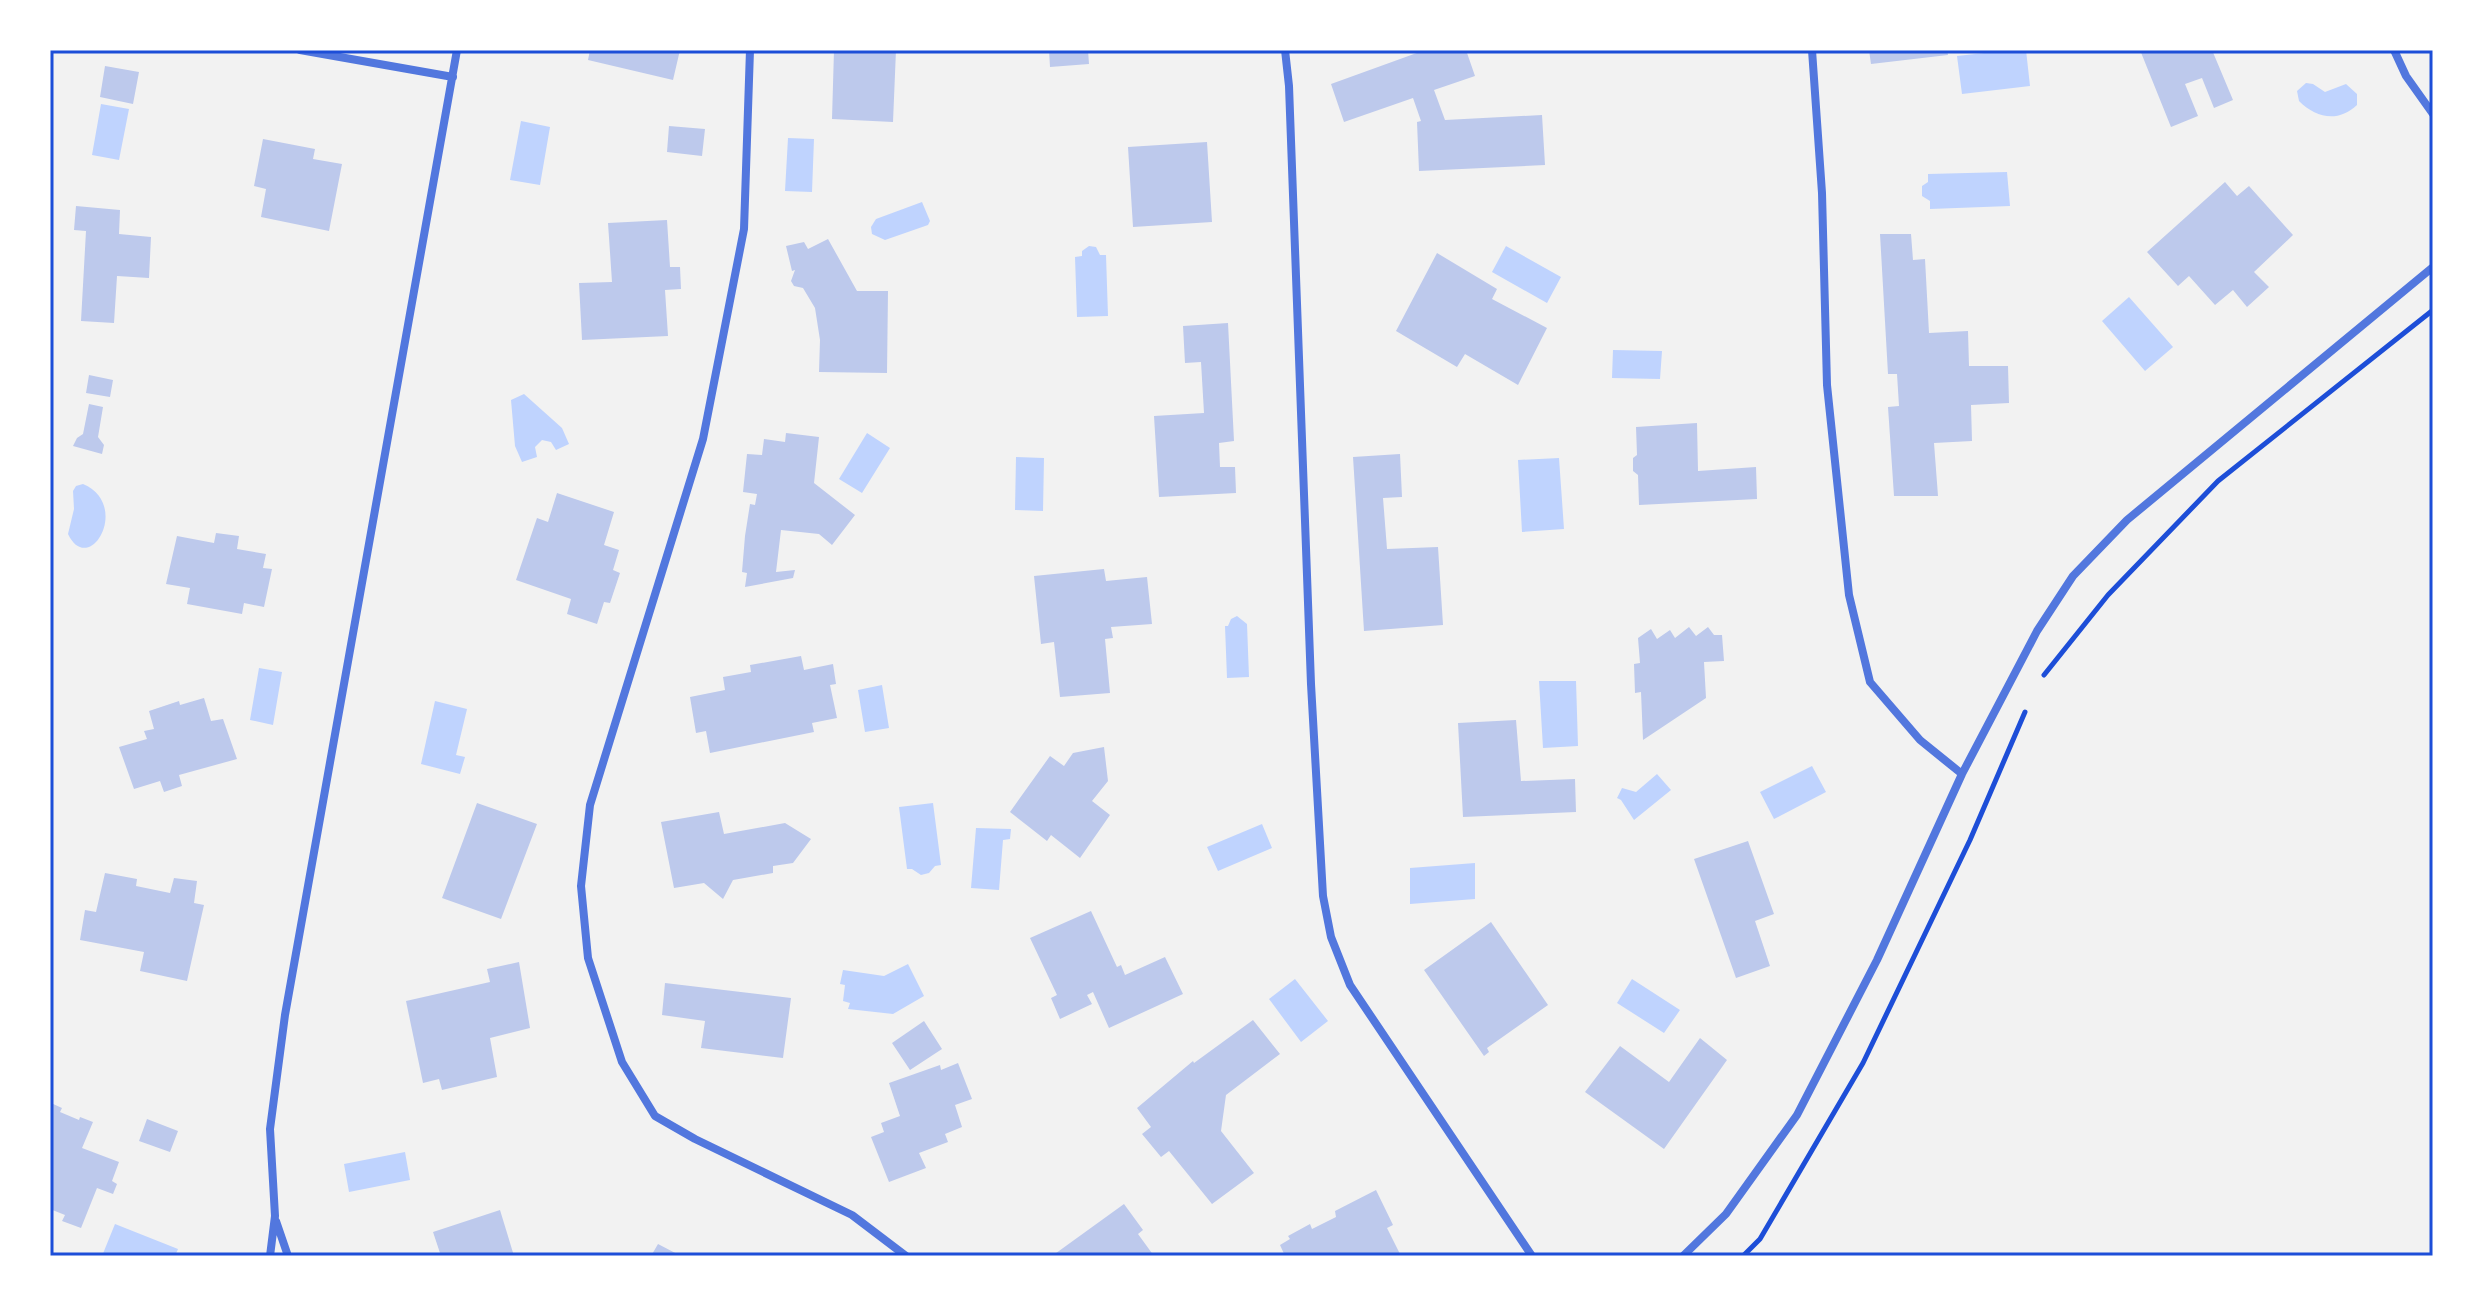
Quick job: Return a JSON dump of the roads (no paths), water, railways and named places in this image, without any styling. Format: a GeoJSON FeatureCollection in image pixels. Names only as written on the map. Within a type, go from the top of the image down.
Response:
{"type":"FeatureCollection","features":[{"type":"Feature","properties":{"kind":"street"},"geometry":{"type":"LineString","coordinates":[[300,50],[453,77]]}},
{"type":"Feature","properties":{"kind":"street"},"geometry":{"type":"LineString","coordinates":[[270,1256],[275,1216],[270,1129],[285,1015],[457,50]]}},
{"type":"Feature","properties":{"kind":"street"},"geometry":{"type":"LineString","coordinates":[[750,50],[744,229],[703,439],[590,805],[581,886],[588,958],[622,1062],[655,1116],[695,1139],[852,1215],[906,1256]]}},
{"type":"Feature","properties":{"kind":"street"},"geometry":{"type":"LineString","coordinates":[[1285,50],[1289,86],[1311,684],[1323,896],[1331,937],[1350,985],[1532,1256]]}},
{"type":"Feature","properties":{"kind":"street"},"geometry":{"type":"LineString","coordinates":[[1812,50],[1822,193],[1827,385],[1849,595],[1870,682],[1920,740],[1962,774]]}},
{"type":"Feature","properties":{"kind":"street"},"geometry":{"type":"LineString","coordinates":[[2394,50],[2406,76],[2433,114]]}},
{"type":"Feature","properties":{"kind":"street"},"geometry":{"type":"LineString","coordinates":[[1683,1256],[1726,1214],[1797,1115],[1877,960],[1962,774],[2037,631],[2073,576],[2127,520],[2433,267]]}},
{"type":"Feature","properties":{"kind":"street"},"geometry":{"type":"LineString","coordinates":[[275,1216],[288,1256]]}},
{"type":"Feature","properties":{"kind":"water"},"geometry":{"type":"Polygon","coordinates":[[[2026,50],[2030,86],[1962,94],[1957,56],[2026,50]]]}},
{"type":"Feature","properties":{"kind":"water"},"geometry":{"type":"Polygon","coordinates":[[[2306,83],[2325,92],[2346,84],[2357,94],[2357,105],[2335,116],[2313,111],[2299,101],[2297,91],[2306,83]]]}},
{"type":"Feature","properties":{"kind":"water"},"geometry":{"type":"Polygon","coordinates":[[[101,104],[129,109],[119,160],[92,155],[101,104]]]}},
{"type":"Feature","properties":{"kind":"water"},"geometry":{"type":"Polygon","coordinates":[[[521,121],[550,127],[540,185],[510,180],[521,121]]]}},
{"type":"Feature","properties":{"kind":"water"},"geometry":{"type":"Polygon","coordinates":[[[788,138],[814,139],[812,192],[785,191],[788,138]]]}},
{"type":"Feature","properties":{"kind":"water"},"geometry":{"type":"Polygon","coordinates":[[[2007,172],[2010,206],[1930,209],[1930,201],[1922,196],[1922,186],[1928,182],[1928,174],[2007,172]]]}},
{"type":"Feature","properties":{"kind":"water"},"geometry":{"type":"Polygon","coordinates":[[[922,202],[930,221],[928,225],[885,240],[872,234],[871,227],[876,219],[922,202]]]}},
{"type":"Feature","properties":{"kind":"water"},"geometry":{"type":"Polygon","coordinates":[[[1089,246],[1096,247],[1100,255],[1106,255],[1108,316],[1077,317],[1075,257],[1082,256],[1082,251],[1089,246]]]}},
{"type":"Feature","properties":{"kind":"water"},"geometry":{"type":"Polygon","coordinates":[[[1506,246],[1561,277],[1547,303],[1492,272],[1506,246]]]}},
{"type":"Feature","properties":{"kind":"water"},"geometry":{"type":"Polygon","coordinates":[[[2129,297],[2173,347],[2145,371],[2102,321],[2129,297]]]}},
{"type":"Feature","properties":{"kind":"water"},"geometry":{"type":"Polygon","coordinates":[[[1613,350],[1662,351],[1660,379],[1612,378],[1613,350]]]}},
{"type":"Feature","properties":{"kind":"water"},"geometry":{"type":"Polygon","coordinates":[[[524,394],[562,428],[569,444],[556,450],[551,442],[542,440],[535,447],[537,457],[522,462],[515,446],[511,400],[524,394]]]}},
{"type":"Feature","properties":{"kind":"water"},"geometry":{"type":"Polygon","coordinates":[[[867,433],[890,448],[862,493],[839,479],[867,433]]]}},
{"type":"Feature","properties":{"kind":"water"},"geometry":{"type":"Polygon","coordinates":[[[1016,457],[1044,458],[1043,511],[1015,510],[1016,457]]]}},
{"type":"Feature","properties":{"kind":"water"},"geometry":{"type":"Polygon","coordinates":[[[1559,458],[1564,529],[1522,532],[1518,460],[1559,458]]]}},
{"type":"Feature","properties":{"kind":"water"},"geometry":{"type":"Polygon","coordinates":[[[83,484],[97,494],[104,507],[105,521],[95,543],[86,548],[77,545],[68,534],[74,509],[73,491],[83,484]]]}},
{"type":"Feature","properties":{"kind":"water"},"geometry":{"type":"Polygon","coordinates":[[[1237,616],[1247,624],[1249,677],[1227,678],[1225,626],[1237,616]]]}},
{"type":"Feature","properties":{"kind":"water"},"geometry":{"type":"Polygon","coordinates":[[[259,668],[282,672],[273,725],[250,720],[259,668]]]}},
{"type":"Feature","properties":{"kind":"water"},"geometry":{"type":"Polygon","coordinates":[[[1539,681],[1576,681],[1578,746],[1543,748],[1539,681]]]}},
{"type":"Feature","properties":{"kind":"water"},"geometry":{"type":"Polygon","coordinates":[[[882,685],[889,728],[865,732],[858,690],[882,685]]]}},
{"type":"Feature","properties":{"kind":"water"},"geometry":{"type":"Polygon","coordinates":[[[435,701],[467,709],[456,755],[465,757],[460,774],[421,764],[435,701]]]}},
{"type":"Feature","properties":{"kind":"water"},"geometry":{"type":"Polygon","coordinates":[[[1812,766],[1826,792],[1774,819],[1760,792],[1812,766]]]}},
{"type":"Feature","properties":{"kind":"water"},"geometry":{"type":"Polygon","coordinates":[[[1657,774],[1671,790],[1634,820],[1617,798],[1622,788],[1636,792],[1657,774]]]}},
{"type":"Feature","properties":{"kind":"water"},"geometry":{"type":"Polygon","coordinates":[[[933,803],[941,865],[921,875],[907,869],[899,807],[933,803]]]}},
{"type":"Feature","properties":{"kind":"water"},"geometry":{"type":"Polygon","coordinates":[[[1262,824],[1272,848],[1218,871],[1207,847],[1262,824]]]}},
{"type":"Feature","properties":{"kind":"water"},"geometry":{"type":"Polygon","coordinates":[[[976,828],[1011,829],[1010,839],[1003,840],[999,890],[971,888],[976,828]]]}},
{"type":"Feature","properties":{"kind":"water"},"geometry":{"type":"Polygon","coordinates":[[[1475,863],[1475,899],[1410,904],[1410,868],[1475,863]]]}},
{"type":"Feature","properties":{"kind":"water"},"geometry":{"type":"Polygon","coordinates":[[[908,964],[924,996],[893,1014],[848,1009],[850,1003],[843,1001],[845,985],[840,984],[843,970],[884,976],[908,964]]]}},
{"type":"Feature","properties":{"kind":"water"},"geometry":{"type":"Polygon","coordinates":[[[1295,979],[1328,1021],[1301,1042],[1269,999],[1295,979]]]}},
{"type":"Feature","properties":{"kind":"water"},"geometry":{"type":"Polygon","coordinates":[[[1632,979],[1680,1010],[1664,1033],[1617,1003],[1632,979]]]}},
{"type":"Feature","properties":{"kind":"water"},"geometry":{"type":"Polygon","coordinates":[[[405,1152],[410,1180],[349,1192],[344,1164],[405,1152]]]}},
{"type":"Feature","properties":{"kind":"water"},"geometry":{"type":"Polygon","coordinates":[[[115,1224],[178,1249],[175,1256],[102,1256],[115,1224]]]}}]}
